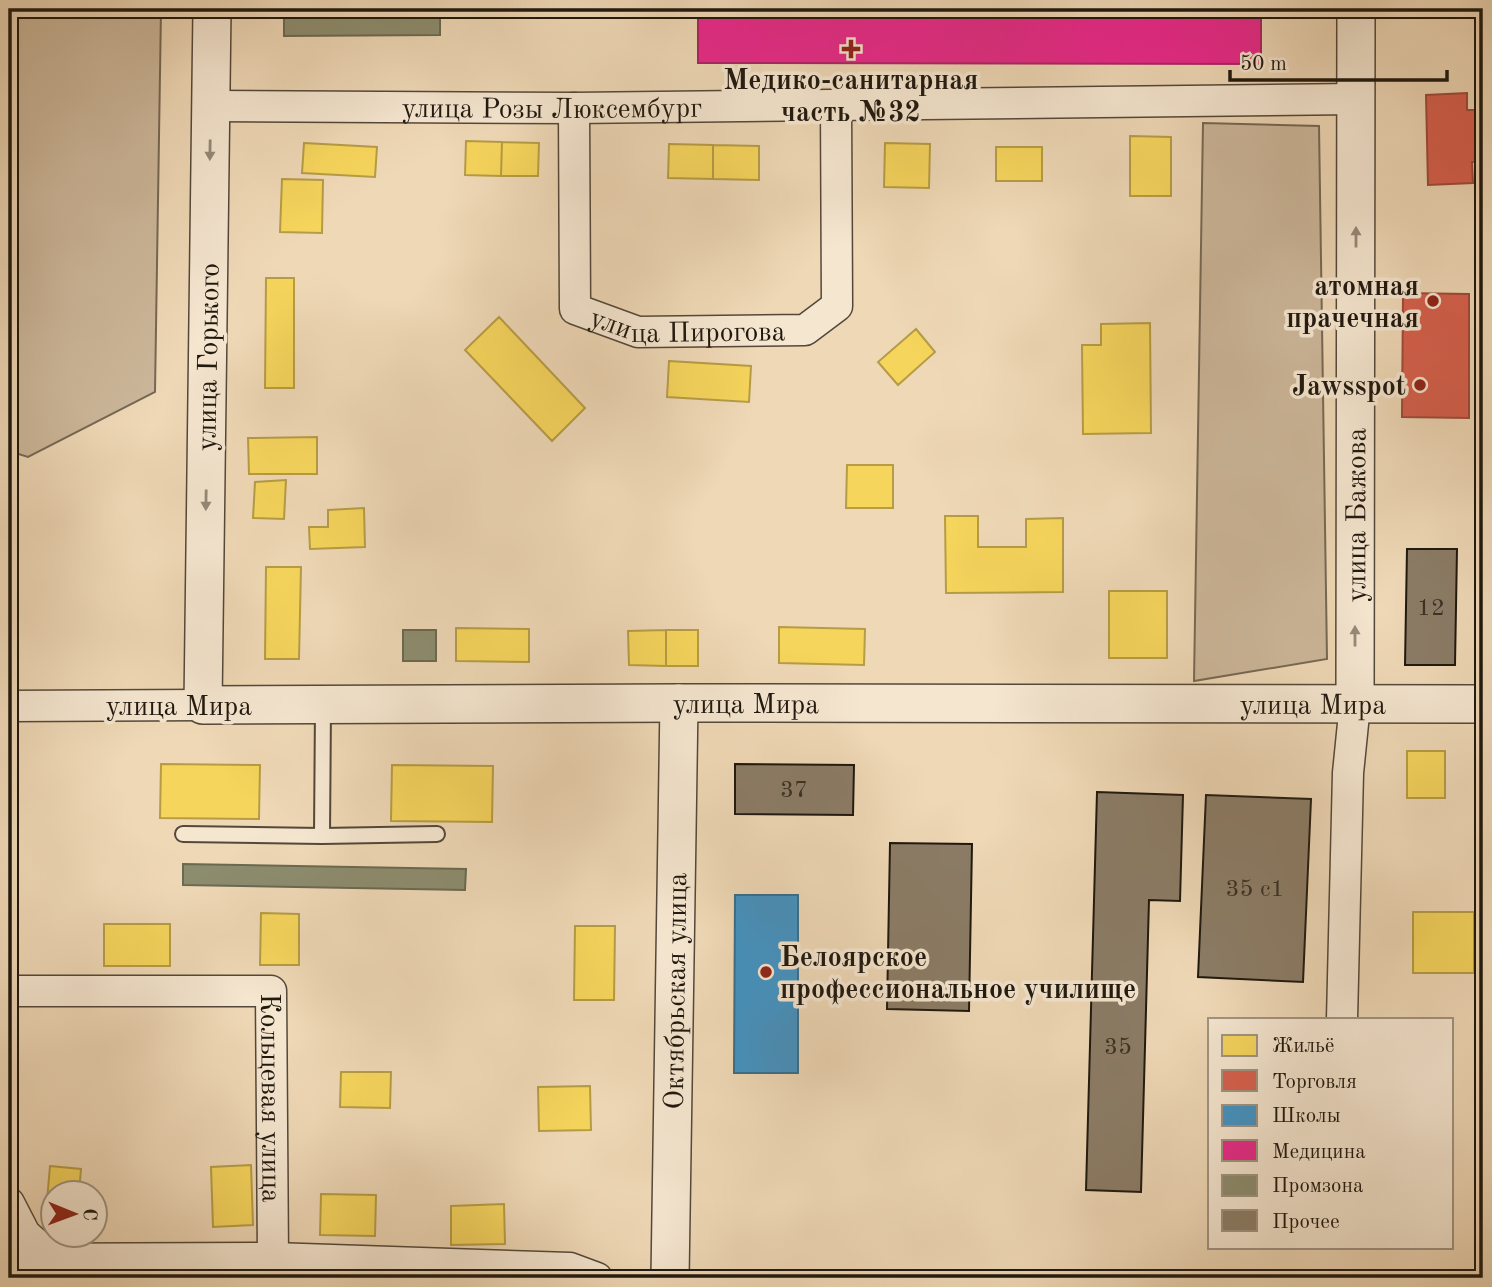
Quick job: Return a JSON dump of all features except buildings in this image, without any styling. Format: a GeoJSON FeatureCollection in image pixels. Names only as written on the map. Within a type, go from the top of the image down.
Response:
{"type":"FeatureCollection","features":[{"type":"Feature","properties":{"kind":"street","name":"улица Горького"},"geometry":{"type":"LineString","coordinates":[[203,705],[212,9]]}},
{"type":"Feature","properties":{"kind":"street","name":"улица Бажова"},"geometry":{"type":"LineString","coordinates":[[1342,1018],[1348,774],[1354,704],[1356,9]]}},
{"type":"Feature","properties":{"kind":"street","name":"улица Розы Люксембург"},"geometry":{"type":"LineString","coordinates":[[211,106],[574,108],[1356,99]]}},
{"type":"Feature","properties":{"kind":"street","name":"улица Пирогова"},"geometry":{"type":"LineString","coordinates":[[574,108],[575,309],[638,332],[805,330],[837,306],[836,105]]}},
{"type":"Feature","properties":{"kind":"street","name":"Октябрьская улица"},"geometry":{"type":"LineString","coordinates":[[670,1278],[679,703]]}},
{"type":"Feature","properties":{"kind":"street","name":"улица Мира"},"geometry":{"type":"LineString","coordinates":[[9,706],[1483,704]]}},
{"type":"Feature","properties":{"kind":"street","name":"Кольцевая улица"},"geometry":{"type":"LineString","coordinates":[[9,990],[271,991],[273,1258]]}},
{"type":"Feature","properties":{"kind":"street"},"geometry":{"type":"LineString","coordinates":[[9,1203],[25,1234],[53,1259]]}},
{"type":"Feature","properties":{"kind":"street"},"geometry":{"type":"LineString","coordinates":[[9,1259],[273,1258],[570,1268],[597,1278]]}},
{"type":"Feature","properties":{"kind":"lane"},"geometry":{"type":"LineString","coordinates":[[322,836],[323,705]]}},
{"type":"Feature","properties":{"kind":"lane"},"geometry":{"type":"LineString","coordinates":[[183,834],[437,834]]}},
{"type":"Feature","properties":{"kind":"shaded area"},"geometry":{"type":"Polygon","coordinates":[[[9,9],[161,9],[155,392],[28,457],[9,451],[9,9]]]}},
{"type":"Feature","properties":{"kind":"shaded area"},"geometry":{"type":"Polygon","coordinates":[[[1203,123],[1319,126],[1327,659],[1194,681],[1203,123]]]}},
{"type":"Feature","properties":{"kind":"place","name":"Медико-санитарная часть №32"},"geometry":{"type":"Point","coordinates":[851,49]}},
{"type":"Feature","properties":{"kind":"place","name":"атомная прачечная"},"geometry":{"type":"Point","coordinates":[1433,301]}},
{"type":"Feature","properties":{"kind":"place","name":"Jawsspot"},"geometry":{"type":"Point","coordinates":[1420,385]}},
{"type":"Feature","properties":{"kind":"place","name":"Белоярское профессиональное училище"},"geometry":{"type":"Point","coordinates":[766,972]}}]}
